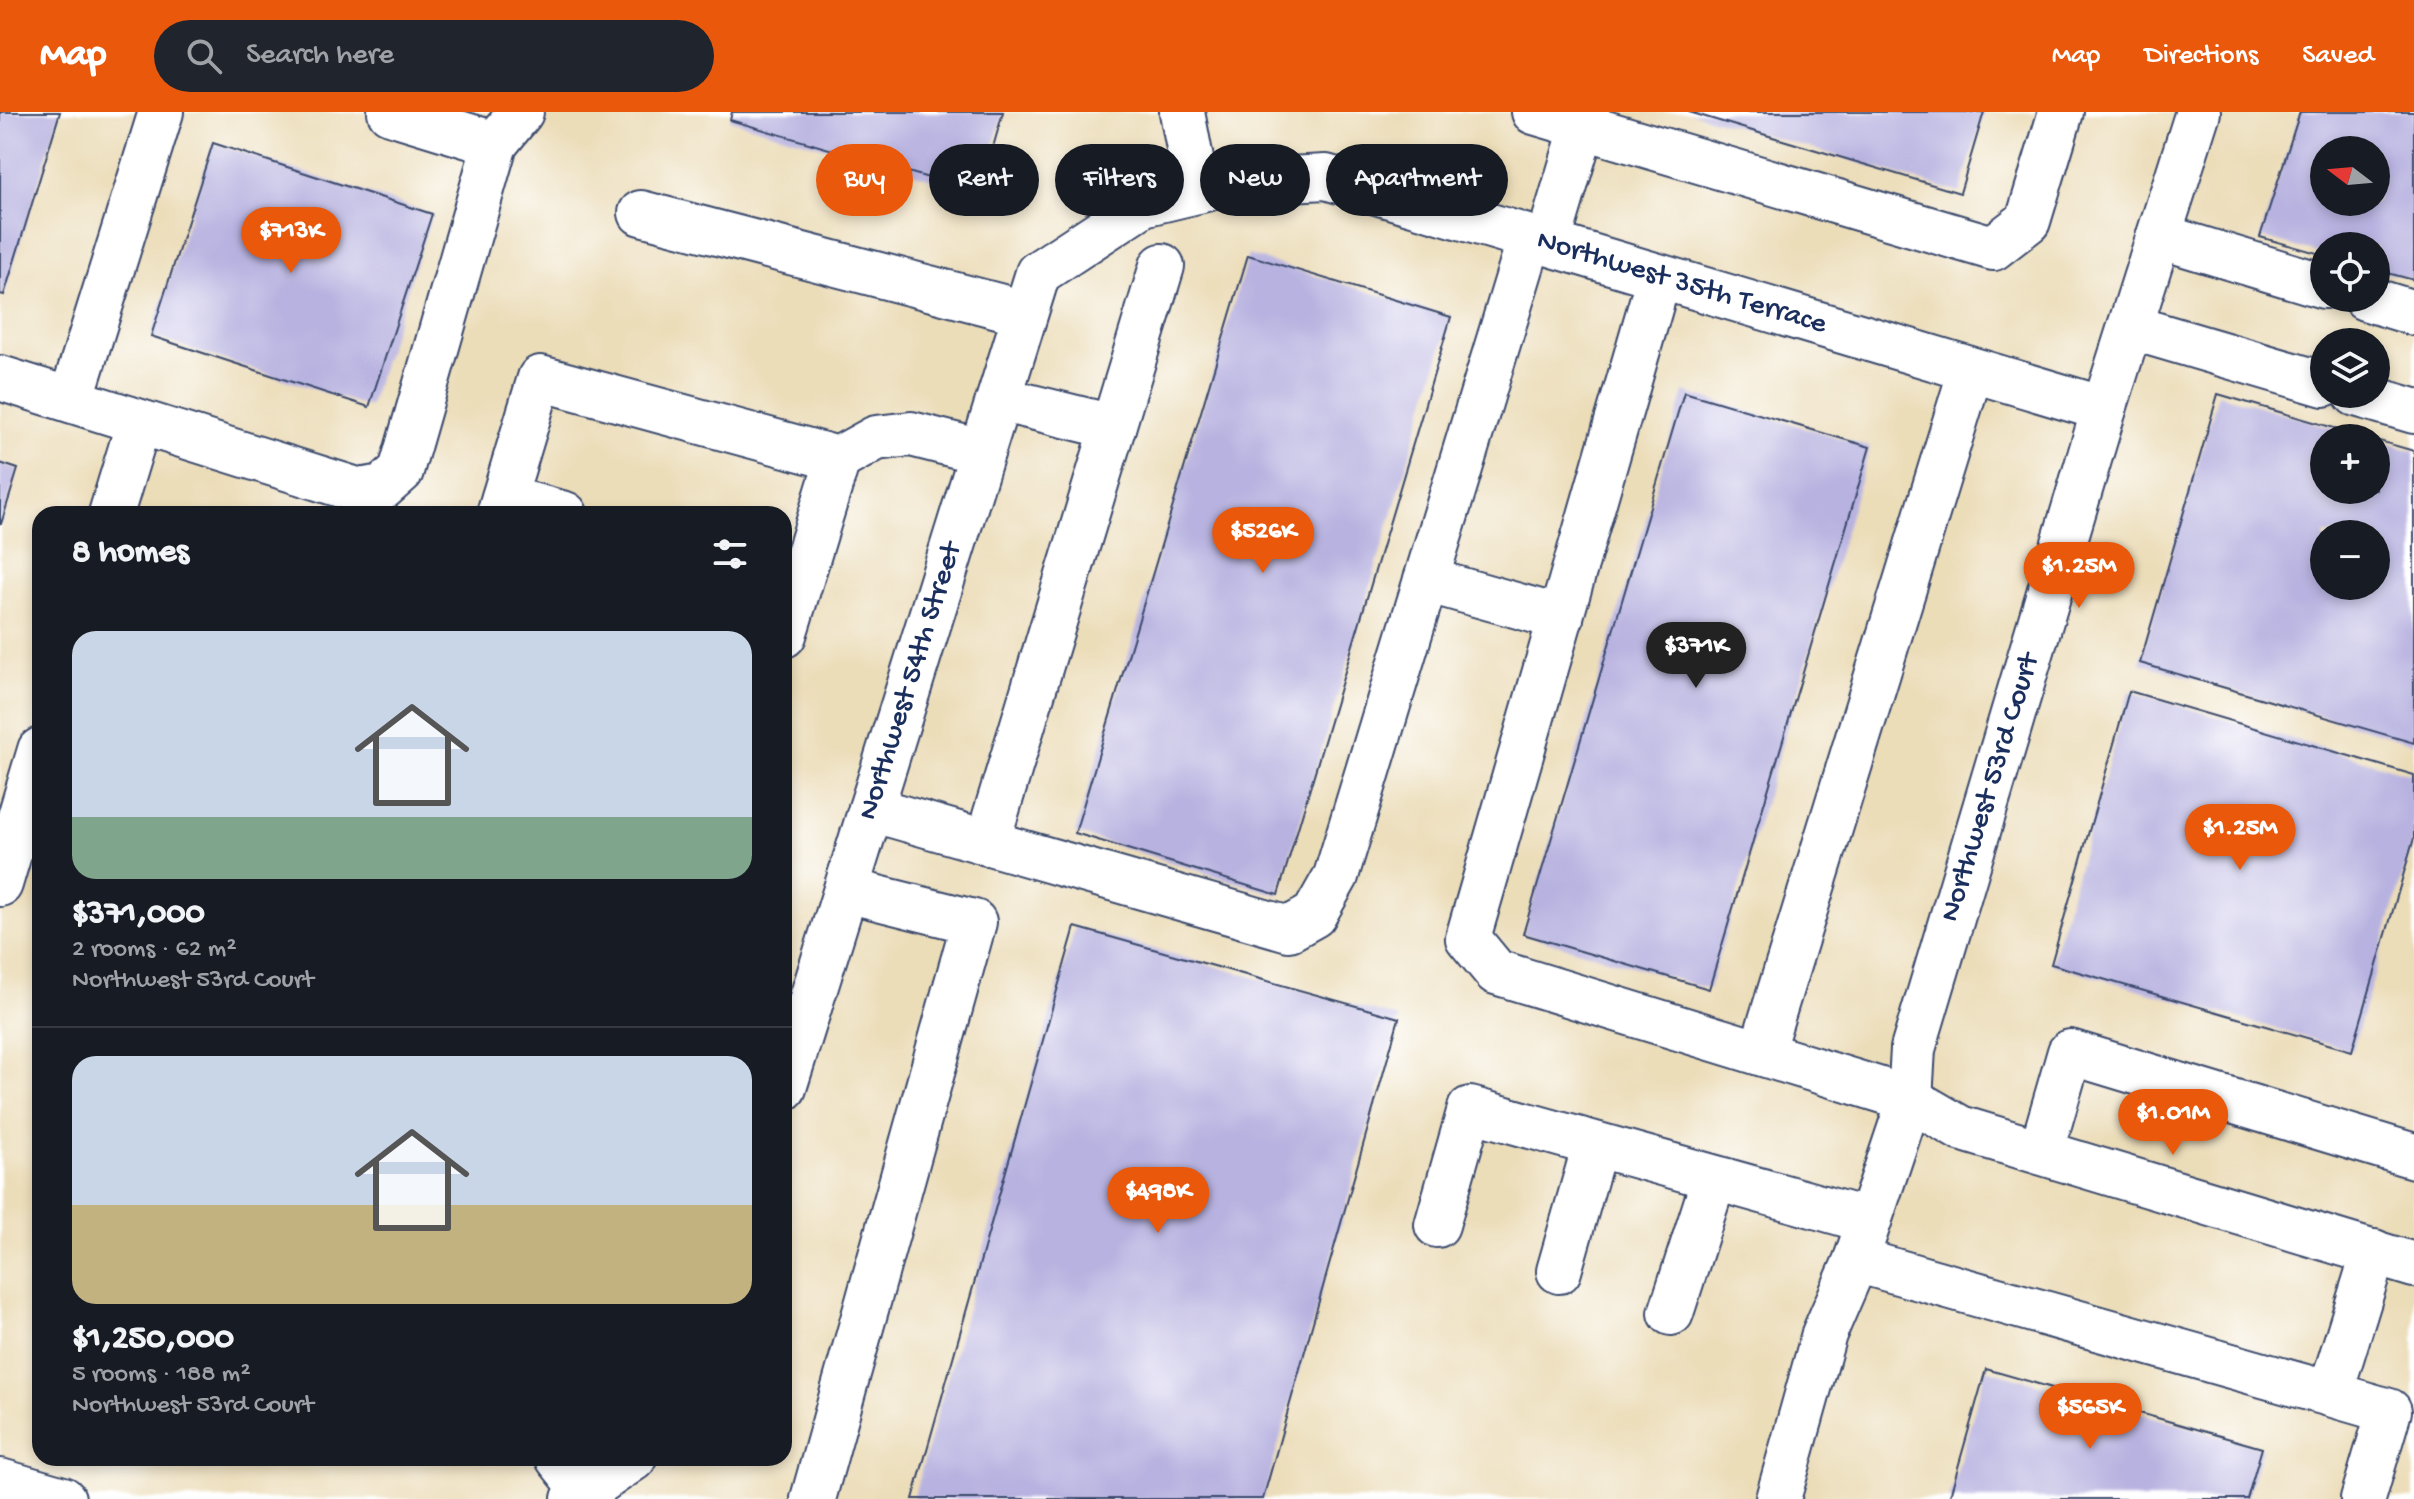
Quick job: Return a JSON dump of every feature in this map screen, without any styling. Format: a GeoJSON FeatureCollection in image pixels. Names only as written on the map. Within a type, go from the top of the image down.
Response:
{"type":"FeatureCollection","features":[{"type":"Feature","properties":{"kind":"street"},"geometry":{"type":"LineString","coordinates":[[71,400],[161,112]]}},
{"type":"Feature","properties":{"kind":"street"},"geometry":{"type":"LineString","coordinates":[[0,378],[360,491],[383,487],[401,471],[508,128],[390,112]]}},
{"type":"Feature","properties":{"kind":"street"},"geometry":{"type":"LineString","coordinates":[[1182,112],[1197,191]]}},
{"type":"Feature","properties":{"kind":"street"},"geometry":{"type":"LineString","coordinates":[[1534,112],[1585,119],[1993,248],[2028,221],[2061,112]]}},
{"type":"Feature","properties":{"kind":"street","name":"Northwest 53rd Court"},"geometry":{"type":"LineString","coordinates":[[1778,1499],[1824,1334],[1863,1240],[1910,1099],[1913,1049],[2104,409],[2198,112]]}},
{"type":"Feature","properties":{"kind":"street"},"geometry":{"type":"LineString","coordinates":[[871,809],[1289,929],[1314,915],[1336,876],[1426,580],[1539,241],[1585,119]]}},
{"type":"Feature","properties":{"kind":"street","name":"Northwest 35th Terrace"},"geometry":{"type":"LineString","coordinates":[[1032,293],[1143,204],[1235,182],[1326,177],[2104,409]]}},
{"type":"Feature","properties":{"kind":"street"},"geometry":{"type":"LineString","coordinates":[[641,213],[1032,293]]}},
{"type":"Feature","properties":{"kind":"street"},"geometry":{"type":"LineString","coordinates":[[2159,236],[2310,282]]}},
{"type":"Feature","properties":{"kind":"street"},"geometry":{"type":"LineString","coordinates":[[987,843],[1162,266]]}},
{"type":"Feature","properties":{"kind":"street"},"geometry":{"type":"LineString","coordinates":[[1659,277],[1468,938],[1496,972],[1910,1099],[1960,1128],[2394,1258],[2330,1394]]}},
{"type":"Feature","properties":{"kind":"street","name":"Northwest 54th Street"},"geometry":{"type":"LineString","coordinates":[[792,1062],[1032,293]]}},
{"type":"Feature","properties":{"kind":"street"},"geometry":{"type":"LineString","coordinates":[[2390,306],[2414,313]]}},
{"type":"Feature","properties":{"kind":"street"},"geometry":{"type":"LineString","coordinates":[[2130,327],[2310,380]]}},
{"type":"Feature","properties":{"kind":"street"},"geometry":{"type":"LineString","coordinates":[[1761,1053],[1971,370]]}},
{"type":"Feature","properties":{"kind":"street"},"geometry":{"type":"LineString","coordinates":[[502,506],[540,378],[838,459]]}},
{"type":"Feature","properties":{"kind":"street"},"geometry":{"type":"LineString","coordinates":[[999,399],[1113,427]]}},
{"type":"Feature","properties":{"kind":"street"},"geometry":{"type":"LineString","coordinates":[[2390,404],[2414,411]]}},
{"type":"Feature","properties":{"kind":"street"},"geometry":{"type":"LineString","coordinates":[[113,506],[139,422]]}},
{"type":"Feature","properties":{"kind":"street"},"geometry":{"type":"LineString","coordinates":[[793,574],[838,459],[876,438],[911,434],[982,452]]}},
{"type":"Feature","properties":{"kind":"street"},"geometry":{"type":"LineString","coordinates":[[1426,580],[1561,618]]}},
{"type":"Feature","properties":{"kind":"street"},"geometry":{"type":"LineString","coordinates":[[0,884],[32,777]]}},
{"type":"Feature","properties":{"kind":"street"},"geometry":{"type":"LineString","coordinates":[[813,1499],[974,922],[846,890]]}},
{"type":"Feature","properties":{"kind":"street"},"geometry":{"type":"LineString","coordinates":[[2041,1152],[2070,1052],[2414,1156]]}},
{"type":"Feature","properties":{"kind":"street"},"geometry":{"type":"LineString","coordinates":[[1437,1225],[1470,1109],[1714,1179],[1863,1240],[2389,1411],[2363,1499]]}},
{"type":"Feature","properties":{"kind":"street"},"geometry":{"type":"LineString","coordinates":[[1559,1271],[1595,1145]]}},
{"type":"Feature","properties":{"kind":"street"},"geometry":{"type":"LineString","coordinates":[[1671,1313],[1714,1179]]}},
{"type":"Feature","properties":{"kind":"street"},"geometry":{"type":"LineString","coordinates":[[563,1466],[583,1496],[623,1466]]}},
{"type":"Feature","properties":{"kind":"building"},"geometry":{"type":"Polygon","coordinates":[[[0,112],[60,112],[4,295],[0,294],[0,112]]]}},
{"type":"Feature","properties":{"kind":"building"},"geometry":{"type":"Polygon","coordinates":[[[732,112],[1003,112],[994,144],[929,144],[929,178],[913,173],[913,144],[816,145],[730,120],[732,112]]]}},
{"type":"Feature","properties":{"kind":"building"},"geometry":{"type":"Polygon","coordinates":[[[1689,112],[1984,112],[1960,193],[1689,112]]]}},
{"type":"Feature","properties":{"kind":"building"},"geometry":{"type":"Polygon","coordinates":[[[2300,112],[2414,112],[2414,280],[2390,274],[2390,232],[2310,232],[2310,251],[2260,237],[2300,112]]]}},
{"type":"Feature","properties":{"kind":"building"},"geometry":{"type":"Polygon","coordinates":[[[213,143],[432,214],[369,407],[151,336],[213,143]]]}},
{"type":"Feature","properties":{"kind":"building"},"geometry":{"type":"Polygon","coordinates":[[[1248,255],[1451,317],[1278,895],[1075,833],[1248,255]]]}},
{"type":"Feature","properties":{"kind":"building"},"geometry":{"type":"Polygon","coordinates":[[[1684,392],[1870,447],[1709,989],[1523,934],[1684,392]]]}},
{"type":"Feature","properties":{"kind":"building"},"geometry":{"type":"Polygon","coordinates":[[[2218,394],[2321,424],[2310,424],[2310,504],[2390,504],[2390,444],[2414,451],[2414,743],[2140,663],[2218,394]]]}},
{"type":"Feature","properties":{"kind":"building"},"geometry":{"type":"Polygon","coordinates":[[[0,463],[18,469],[1,524],[0,524],[0,463]]]}},
{"type":"Feature","properties":{"kind":"building"},"geometry":{"type":"Polygon","coordinates":[[[2129,691],[2414,775],[2414,838],[2352,1051],[2051,964],[2129,691]]]}},
{"type":"Feature","properties":{"kind":"building"},"geometry":{"type":"Polygon","coordinates":[[[1075,927],[1399,1018],[1263,1499],[913,1499],[1075,927]]]}},
{"type":"Feature","properties":{"kind":"building"},"geometry":{"type":"Polygon","coordinates":[[[1986,1369],[2262,1448],[2247,1499],[1949,1499],[1986,1369]]]}}]}
